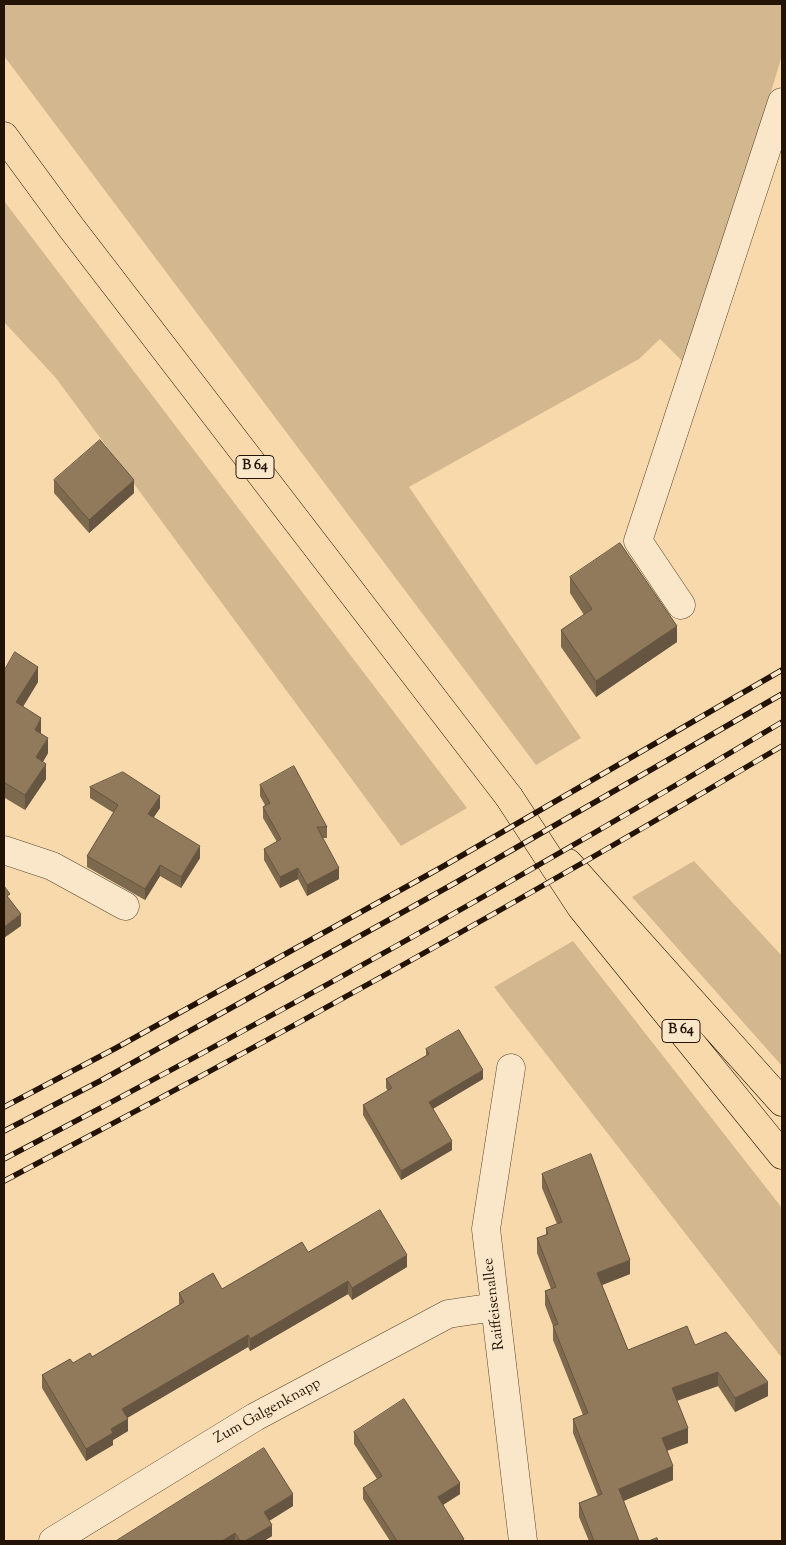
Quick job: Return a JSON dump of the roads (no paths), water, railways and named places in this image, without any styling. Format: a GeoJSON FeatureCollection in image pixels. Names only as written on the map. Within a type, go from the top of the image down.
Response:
{"type":"FeatureCollection","features":[{"type":"Feature","properties":{"kind":"main road","name":"B 64"},"geometry":{"type":"LineString","coordinates":[[4,136],[76,234],[509,797],[581,906],[782,1155]]}},
{"type":"Feature","properties":{"kind":"main road","name":"B 64"},"geometry":{"type":"LineString","coordinates":[[509,797],[782,1102]]}},
{"type":"Feature","properties":{"kind":"street"},"geometry":{"type":"LineString","coordinates":[[680,605],[638,541],[782,102]]}},
{"type":"Feature","properties":{"kind":"street"},"geometry":{"type":"LineString","coordinates":[[4,850],[52,866],[125,906]]}},
{"type":"Feature","properties":{"kind":"street","name":"Raiffeisenallee"},"geometry":{"type":"LineString","coordinates":[[511,1068],[486,1230],[523,1541]]}},
{"type":"Feature","properties":{"kind":"street","name":"Zum Galgenknapp"},"geometry":{"type":"LineString","coordinates":[[52,1541],[255,1417],[448,1314],[495,1307]]}},
{"type":"Feature","properties":{"kind":"railway"},"geometry":{"type":"LineString","coordinates":[[4,1107],[116,1048],[442,867],[782,670]]}},
{"type":"Feature","properties":{"kind":"railway"},"geometry":{"type":"LineString","coordinates":[[4,1131],[100,1081],[455,883],[782,694]]}},
{"type":"Feature","properties":{"kind":"railway"},"geometry":{"type":"LineString","coordinates":[[4,1159],[201,1054],[396,946],[782,722]]}},
{"type":"Feature","properties":{"kind":"railway"},"geometry":{"type":"LineString","coordinates":[[4,1181],[396,969],[590,859],[782,746]]}}]}
